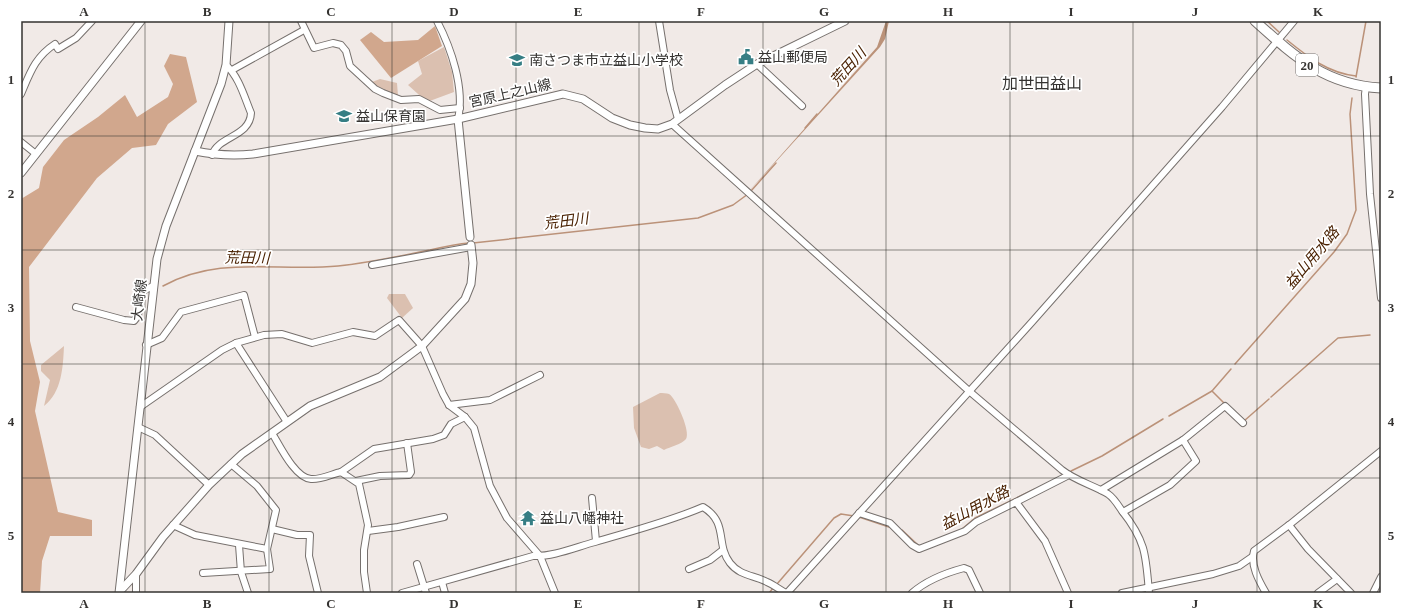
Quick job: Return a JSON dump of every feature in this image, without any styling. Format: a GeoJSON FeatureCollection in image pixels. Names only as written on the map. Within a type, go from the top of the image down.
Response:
{"type":"FeatureCollection","features":[{"type":"Feature","properties":{"kind":"main road","name":"20"},"geometry":{"type":"LineString","coordinates":[[1255,21],[1276,41],[1302,62],[1319,72],[1342,82],[1381,88]]}},
{"type":"Feature","properties":{"kind":"street"},"geometry":{"type":"LineString","coordinates":[[21,94],[32,69],[41,54],[55,44],[58,49],[67,45],[92,21]]}},
{"type":"Feature","properties":{"kind":"street"},"geometry":{"type":"LineString","coordinates":[[21,173],[140,21]]}},
{"type":"Feature","properties":{"kind":"street"},"geometry":{"type":"LineString","coordinates":[[302,21],[304,30],[314,48],[333,43],[337,43],[344,47],[350,66],[375,89],[401,100],[419,99],[440,110],[460,108]]}},
{"type":"Feature","properties":{"kind":"street"},"geometry":{"type":"LineString","coordinates":[[120,592],[136,574],[173,525],[209,485],[231,464],[287,422],[318,402],[380,377],[422,346],[465,299],[471,284],[473,263],[458,119],[460,108],[450,52],[437,21]]}},
{"type":"Feature","properties":{"kind":"street"},"geometry":{"type":"LineString","coordinates":[[659,21],[670,90],[678,119]]}},
{"type":"Feature","properties":{"kind":"street","name":"宮原上之山線"},"geometry":{"type":"LineString","coordinates":[[195,151],[212,155],[233,156],[253,154],[458,119],[563,94],[578,97],[592,103],[612,118],[638,127],[658,129],[672,124],[756,64],[844,21]]}},
{"type":"Feature","properties":{"kind":"street"},"geometry":{"type":"LineString","coordinates":[[402,593],[425,590],[442,582],[533,556],[540,556],[666,522],[703,507],[715,516],[719,523],[726,558],[737,570],[774,586],[786,593],[1032,322],[1222,107],[1294,21]]}},
{"type":"Feature","properties":{"kind":"street","name":"大崎線"},"geometry":{"type":"LineString","coordinates":[[120,592],[146,345],[157,259],[166,226],[216,101],[226,65],[231,22]]}},
{"type":"Feature","properties":{"kind":"street"},"geometry":{"type":"LineString","coordinates":[[232,70],[304,30]]}},
{"type":"Feature","properties":{"kind":"street"},"geometry":{"type":"LineString","coordinates":[[756,64],[802,106]]}},
{"type":"Feature","properties":{"kind":"street"},"geometry":{"type":"LineString","coordinates":[[212,155],[214,148],[243,129],[250,117],[249,108],[232,70],[226,65]]}},
{"type":"Feature","properties":{"kind":"street"},"geometry":{"type":"LineString","coordinates":[[1368,87],[1365,94],[1370,194],[1381,298]]}},
{"type":"Feature","properties":{"kind":"street"},"geometry":{"type":"LineString","coordinates":[[672,124],[968,391],[1068,476],[1110,495],[1133,524],[1142,540],[1148,573],[1149,591]]}},
{"type":"Feature","properties":{"kind":"street"},"geometry":{"type":"LineString","coordinates":[[21,142],[36,154]]}},
{"type":"Feature","properties":{"kind":"street"},"geometry":{"type":"LineString","coordinates":[[372,265],[471,243]]}},
{"type":"Feature","properties":{"kind":"street"},"geometry":{"type":"LineString","coordinates":[[76,307],[124,320],[134,321],[138,316],[141,292],[153,286]]}},
{"type":"Feature","properties":{"kind":"street"},"geometry":{"type":"LineString","coordinates":[[146,345],[162,338],[181,312],[244,295],[255,337]]}},
{"type":"Feature","properties":{"kind":"street"},"geometry":{"type":"LineString","coordinates":[[140,407],[222,350],[236,343],[255,337],[282,334],[312,343],[353,332],[375,336],[399,320],[422,346],[449,405],[465,417],[474,428],[490,486],[497,502],[518,533],[540,556],[555,593]]}},
{"type":"Feature","properties":{"kind":"street"},"geometry":{"type":"LineString","coordinates":[[236,343],[287,422]]}},
{"type":"Feature","properties":{"kind":"street"},"geometry":{"type":"LineString","coordinates":[[449,405],[490,400],[540,375]]}},
{"type":"Feature","properties":{"kind":"street"},"geometry":{"type":"LineString","coordinates":[[1101,490],[1183,440],[1225,406],[1243,423]]}},
{"type":"Feature","properties":{"kind":"street"},"geometry":{"type":"LineString","coordinates":[[272,433],[296,471],[302,476],[312,480],[341,472],[374,449],[425,441],[444,435],[451,424],[465,417]]}},
{"type":"Feature","properties":{"kind":"street"},"geometry":{"type":"LineString","coordinates":[[138,427],[155,435],[209,485]]}},
{"type":"Feature","properties":{"kind":"street"},"geometry":{"type":"LineString","coordinates":[[1123,512],[1170,485],[1196,462],[1183,440]]}},
{"type":"Feature","properties":{"kind":"street"},"geometry":{"type":"LineString","coordinates":[[356,481],[380,476],[409,475],[411,472],[407,443]]}},
{"type":"Feature","properties":{"kind":"street"},"geometry":{"type":"LineString","coordinates":[[1266,593],[1259,580],[1252,557],[1254,551],[1289,525],[1381,451]]}},
{"type":"Feature","properties":{"kind":"street"},"geometry":{"type":"LineString","coordinates":[[203,573],[241,572],[270,569],[267,549],[276,510],[257,486],[231,464]]}},
{"type":"Feature","properties":{"kind":"street"},"geometry":{"type":"LineString","coordinates":[[341,472],[356,481],[360,486],[368,531],[364,550],[364,572],[367,593]]}},
{"type":"Feature","properties":{"kind":"street"},"geometry":{"type":"LineString","coordinates":[[859,513],[890,523],[912,545],[919,549],[965,531],[976,522],[1068,476]]}},
{"type":"Feature","properties":{"kind":"street"},"geometry":{"type":"LineString","coordinates":[[592,498],[596,541]]}},
{"type":"Feature","properties":{"kind":"street"},"geometry":{"type":"LineString","coordinates":[[1016,502],[1045,542],[1068,593]]}},
{"type":"Feature","properties":{"kind":"street"},"geometry":{"type":"LineString","coordinates":[[368,531],[398,527],[444,517]]}},
{"type":"Feature","properties":{"kind":"street"},"geometry":{"type":"LineString","coordinates":[[173,525],[195,535],[239,545],[267,549]]}},
{"type":"Feature","properties":{"kind":"street"},"geometry":{"type":"LineString","coordinates":[[1289,525],[1308,549],[1352,593]]}},
{"type":"Feature","properties":{"kind":"street"},"geometry":{"type":"LineString","coordinates":[[272,529],[297,535],[310,535],[309,556],[318,593]]}},
{"type":"Feature","properties":{"kind":"street"},"geometry":{"type":"LineString","coordinates":[[239,545],[241,572],[248,593]]}},
{"type":"Feature","properties":{"kind":"street"},"geometry":{"type":"LineString","coordinates":[[689,569],[710,560],[724,550]]}},
{"type":"Feature","properties":{"kind":"street"},"geometry":{"type":"LineString","coordinates":[[1122,593],[1149,591],[1222,572],[1239,566],[1252,557]]}},
{"type":"Feature","properties":{"kind":"street"},"geometry":{"type":"LineString","coordinates":[[417,564],[425,590]]}},
{"type":"Feature","properties":{"kind":"street"},"geometry":{"type":"LineString","coordinates":[[912,593],[945,573],[964,568],[969,570],[980,593]]}},
{"type":"Feature","properties":{"kind":"street"},"geometry":{"type":"LineString","coordinates":[[136,574],[136,593]]}},
{"type":"Feature","properties":{"kind":"street"},"geometry":{"type":"LineString","coordinates":[[1373,593],[1381,577]]}},
{"type":"Feature","properties":{"kind":"street"},"geometry":{"type":"LineString","coordinates":[[1318,593],[1338,579]]}},
{"type":"Feature","properties":{"kind":"street"},"geometry":{"type":"LineString","coordinates":[[442,582],[445,593]]}},
{"type":"Feature","properties":{"kind":"shaded area"},"geometry":{"type":"Polygon","coordinates":[[[886,21],[889,21],[885,39],[880,47],[741,200],[877,47],[886,21]]]}},
{"type":"Feature","properties":{"kind":"shaded area"},"geometry":{"type":"Polygon","coordinates":[[[435,26],[442,46],[391,78],[360,40],[371,32],[384,42],[418,40],[435,26]]]}},
{"type":"Feature","properties":{"kind":"shaded area"},"geometry":{"type":"Polygon","coordinates":[[[444,47],[452,72],[454,92],[427,102],[408,85],[422,74],[418,61],[444,47]]]}},
{"type":"Feature","properties":{"kind":"shaded area"},"geometry":{"type":"Polygon","coordinates":[[[170,54],[186,57],[197,102],[168,124],[156,145],[132,148],[97,178],[29,267],[30,341],[40,382],[35,411],[58,512],[92,520],[92,536],[50,536],[42,561],[40,593],[21,593],[21,199],[39,188],[43,167],[64,140],[98,117],[125,95],[137,117],[168,97],[173,84],[164,66],[170,54]]]}},
{"type":"Feature","properties":{"kind":"shaded area"},"geometry":{"type":"Polygon","coordinates":[[[380,79],[397,83],[398,96],[377,88],[372,82],[380,79]]]}},
{"type":"Feature","properties":{"kind":"shaded area"},"geometry":{"type":"Polygon","coordinates":[[[389,294],[405,294],[413,308],[402,318],[387,298],[389,294]]]}},
{"type":"Feature","properties":{"kind":"shaded area"},"geometry":{"type":"Polygon","coordinates":[[[64,346],[62,371],[58,386],[55,394],[44,406],[50,380],[41,371],[41,365],[64,346]]]}},
{"type":"Feature","properties":{"kind":"shaded area"},"geometry":{"type":"Polygon","coordinates":[[[660,393],[669,394],[675,402],[685,423],[687,435],[686,439],[679,444],[664,450],[657,446],[649,449],[641,447],[634,428],[633,407],[660,393]]]}},
{"type":"Feature","properties":{"kind":"waterway"},"geometry":{"type":"LineString","coordinates":[[1267,21],[1279,32]]}},
{"type":"Feature","properties":{"kind":"waterway","name":"益山用水路"},"geometry":{"type":"LineString","coordinates":[[1356,77],[1366,21]]}},
{"type":"Feature","properties":{"kind":"waterway"},"geometry":{"type":"LineString","coordinates":[[1287,40],[1327,68],[1336,72],[1356,76]]}},
{"type":"Feature","properties":{"kind":"waterway","name":"益山用水路"},"geometry":{"type":"LineString","coordinates":[[1235,364],[1334,252],[1347,234],[1356,210],[1350,114],[1352,98]]}},
{"type":"Feature","properties":{"kind":"waterway","name":"荒田川"},"geometry":{"type":"LineString","coordinates":[[805,128],[817,114]]}},
{"type":"Feature","properties":{"kind":"waterway","name":"荒田川"},"geometry":{"type":"LineString","coordinates":[[751,191],[776,163]]}},
{"type":"Feature","properties":{"kind":"waterway","name":"荒田川"},"geometry":{"type":"LineString","coordinates":[[473,243],[698,218],[733,205],[748,194]]}},
{"type":"Feature","properties":{"kind":"waterway","name":"荒田川"},"geometry":{"type":"LineString","coordinates":[[163,286],[184,276],[205,271],[249,267],[338,266],[469,243]]}},
{"type":"Feature","properties":{"kind":"waterway"},"geometry":{"type":"LineString","coordinates":[[1271,397],[1338,338],[1370,335]]}},
{"type":"Feature","properties":{"kind":"waterway","name":"益山用水路"},"geometry":{"type":"LineString","coordinates":[[1169,416],[1212,391],[1231,369]]}},
{"type":"Feature","properties":{"kind":"waterway"},"geometry":{"type":"LineString","coordinates":[[1212,391],[1225,404]]}},
{"type":"Feature","properties":{"kind":"waterway"},"geometry":{"type":"LineString","coordinates":[[1244,421],[1269,399]]}},
{"type":"Feature","properties":{"kind":"waterway","name":"益山用水路"},"geometry":{"type":"LineString","coordinates":[[1071,471],[1102,456],[1163,419]]}},
{"type":"Feature","properties":{"kind":"waterway","name":"益山用水路"},"geometry":{"type":"LineString","coordinates":[[962,529],[975,518],[1035,489]]}},
{"type":"Feature","properties":{"kind":"waterway","name":"益山用水路"},"geometry":{"type":"LineString","coordinates":[[777,584],[834,518],[841,514],[854,516]]}},
{"type":"Feature","properties":{"kind":"waterway","name":"益山用水路"},"geometry":{"type":"LineString","coordinates":[[859,517],[889,527]]}},
{"type":"Feature","properties":{"kind":"waterway","name":"益山用水路"},"geometry":{"type":"LineString","coordinates":[[902,530],[918,545]]}},
{"type":"Feature","properties":{"kind":"waterway","name":"益山用水路"},"geometry":{"type":"LineString","coordinates":[[769,593],[774,587]]}},
{"type":"Feature","properties":{"kind":"place","name":"益山郵便局"},"geometry":{"type":"Point","coordinates":[746,57]}},
{"type":"Feature","properties":{"kind":"place","name":"南さつま市立益山小学校"},"geometry":{"type":"Point","coordinates":[517,60]}},
{"type":"Feature","properties":{"kind":"place","name":"益山保育園"},"geometry":{"type":"Point","coordinates":[344,116]}},
{"type":"Feature","properties":{"kind":"place","name":"益山八幡神社"},"geometry":{"type":"Point","coordinates":[528,518]}},
{"type":"Feature","properties":{"kind":"district","name":"加世田益山"},"geometry":{"type":"Point","coordinates":[1042,83]}}]}
